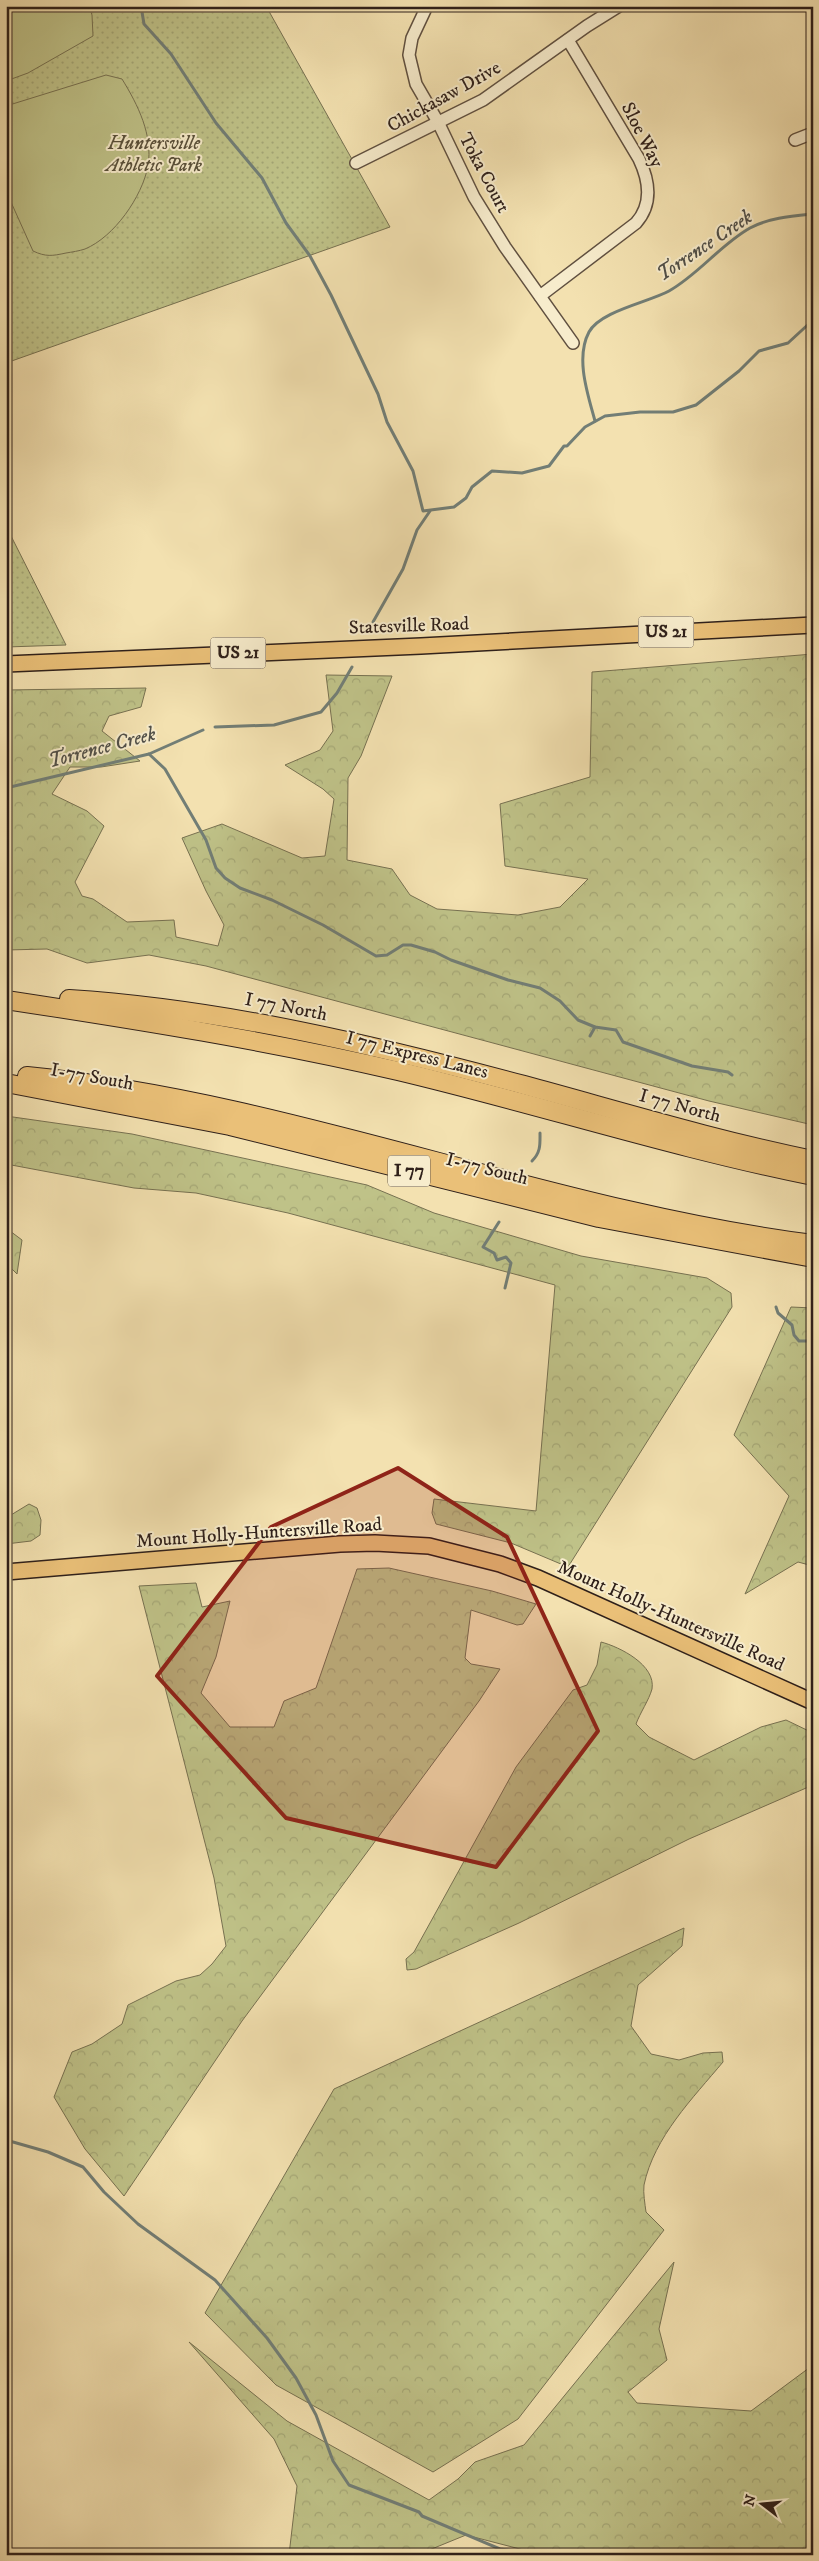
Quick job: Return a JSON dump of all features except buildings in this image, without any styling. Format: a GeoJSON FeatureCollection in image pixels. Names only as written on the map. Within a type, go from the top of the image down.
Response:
{"type":"FeatureCollection","features":[{"type":"Feature","properties":{"kind":"highway","name":"I 77 North"},"geometry":{"type":"LineString","coordinates":[[6,999],[69,999],[150,1006],[304,1032],[430,1060],[698,1133],[813,1160]]}},
{"type":"Feature","properties":{"kind":"highway","name":"I 77 Express Lanes"},"geometry":{"type":"LineString","coordinates":[[6,999],[241,1039],[351,1060],[694,1149],[813,1176]]}},
{"type":"Feature","properties":{"kind":"highway","name":"I 77"},"geometry":{"type":"LineString","coordinates":[[6,1075],[79,1082],[191,1102],[286,1123],[620,1208],[705,1226],[813,1244]]}},
{"type":"Feature","properties":{"kind":"highway","name":"I-77 South"},"geometry":{"type":"LineString","coordinates":[[6,1083],[256,1132],[600,1218],[813,1258]]}},
{"type":"Feature","properties":{"kind":"main road","name":"Statesville Road"},"geometry":{"type":"LineString","coordinates":[[6,664],[421,646],[813,625]]}},
{"type":"Feature","properties":{"kind":"main road","name":"Mount Holly-Huntersville Road"},"geometry":{"type":"LineString","coordinates":[[6,1572],[340,1544],[384,1543],[429,1546],[482,1558],[538,1578],[813,1702]]}},
{"type":"Feature","properties":{"kind":"street","name":"Toka Court"},"geometry":{"type":"LineString","coordinates":[[427,6],[412,38],[409,55],[416,84],[438,122],[474,197],[505,247],[573,343]]}},
{"type":"Feature","properties":{"kind":"street","name":"Chickasaw Drive"},"geometry":{"type":"LineString","coordinates":[[356,163],[490,95],[619,6]]}},
{"type":"Feature","properties":{"kind":"street","name":"Sloe Way"},"geometry":{"type":"LineString","coordinates":[[540,296],[636,223],[646,208],[648,197],[646,177],[639,159],[568,40]]}},
{"type":"Feature","properties":{"kind":"street"},"geometry":{"type":"LineString","coordinates":[[795,140],[813,133]]}},
{"type":"Feature","properties":{"kind":"highlighted area"},"geometry":{"type":"Polygon","coordinates":[[[398,1468],[507,1537],[598,1731],[496,1867],[286,1818],[157,1676],[271,1527],[398,1468]]]}},
{"type":"Feature","properties":{"kind":"green space","name":"Huntersville Athletic Park"},"geometry":{"type":"Polygon","coordinates":[[[6,6],[266,6],[390,227],[6,363],[6,6]]]}},
{"type":"Feature","properties":{"kind":"green space"},"geometry":{"type":"Polygon","coordinates":[[[6,6],[89,6],[92,15],[93,36],[28,73],[6,81],[6,6]]]}},
{"type":"Feature","properties":{"kind":"green space"},"geometry":{"type":"Polygon","coordinates":[[[106,75],[122,79],[139,110],[146,132],[149,154],[145,178],[125,215],[116,226],[96,243],[83,250],[57,255],[38,253],[33,251],[6,191],[6,106],[106,75]]]}},
{"type":"Feature","properties":{"kind":"green space"},"geometry":{"type":"Polygon","coordinates":[[[6,526],[66,645],[6,647],[6,526]]]}},
{"type":"Feature","properties":{"kind":"green space"},"geometry":{"type":"Polygon","coordinates":[[[813,654],[813,1125],[709,1101],[206,966],[149,955],[87,963],[47,949],[6,950],[6,690],[146,688],[141,707],[109,716],[102,731],[140,761],[101,767],[70,767],[52,794],[87,811],[104,826],[75,882],[82,896],[93,899],[127,922],[174,920],[176,937],[218,946],[224,925],[182,838],[222,824],[302,858],[325,856],[334,799],[323,789],[285,765],[320,750],[333,731],[326,675],[392,676],[361,756],[348,778],[347,860],[392,869],[410,895],[437,909],[518,915],[560,907],[588,879],[505,866],[500,804],[590,777],[592,672],[813,654]]]}},
{"type":"Feature","properties":{"kind":"green space"},"geometry":{"type":"Polygon","coordinates":[[[6,1116],[132,1134],[367,1185],[434,1213],[581,1256],[707,1278],[731,1293],[732,1307],[568,1567],[511,1543],[436,1524],[432,1513],[434,1499],[536,1511],[555,1285],[288,1213],[196,1193],[134,1188],[6,1164],[6,1116]]]}},
{"type":"Feature","properties":{"kind":"green space"},"geometry":{"type":"Polygon","coordinates":[[[6,1228],[22,1240],[17,1274],[6,1263],[6,1228]]]}},
{"type":"Feature","properties":{"kind":"green space"},"geometry":{"type":"Polygon","coordinates":[[[791,1307],[813,1308],[813,1566],[798,1562],[745,1594],[789,1496],[734,1435],[791,1307]]]}},
{"type":"Feature","properties":{"kind":"green space"},"geometry":{"type":"Polygon","coordinates":[[[29,1504],[37,1508],[41,1520],[40,1535],[31,1541],[6,1544],[6,1518],[29,1504]]]}},
{"type":"Feature","properties":{"kind":"green space"},"geometry":{"type":"Polygon","coordinates":[[[389,1568],[492,1591],[536,1604],[523,1624],[517,1625],[471,1610],[465,1658],[471,1664],[500,1669],[479,1701],[242,2021],[124,2196],[85,2149],[54,2097],[72,2052],[92,2044],[122,2024],[128,2005],[176,1981],[200,1975],[212,1964],[226,1946],[214,1878],[139,1586],[196,1583],[202,1607],[230,1601],[216,1657],[201,1693],[230,1727],[274,1727],[284,1701],[316,1688],[357,1569],[389,1568]]]}},
{"type":"Feature","properties":{"kind":"green space"},"geometry":{"type":"Polygon","coordinates":[[[601,1642],[618,1648],[635,1658],[648,1672],[652,1680],[652,1689],[636,1724],[649,1737],[694,1760],[761,1727],[786,1720],[813,1733],[813,1785],[689,1839],[519,1923],[416,1969],[407,1970],[406,1959],[414,1952],[516,1767],[573,1690],[587,1685],[597,1665],[601,1642]]]}},
{"type":"Feature","properties":{"kind":"green space"},"geometry":{"type":"Polygon","coordinates":[[[684,1928],[682,1946],[638,1985],[631,2026],[651,2054],[679,2060],[703,2053],[722,2052],[723,2062],[687,2104],[665,2134],[649,2167],[644,2185],[646,2212],[664,2230],[518,2419],[433,2472],[276,2385],[205,2313],[334,2089],[684,1928]]]}},
{"type":"Feature","properties":{"kind":"green space"},"geometry":{"type":"Polygon","coordinates":[[[674,2262],[659,2329],[667,2360],[628,2392],[637,2403],[751,2411],[813,2365],[813,2555],[543,2555],[466,2535],[417,2555],[289,2555],[297,2486],[274,2439],[189,2342],[287,2421],[429,2500],[458,2479],[475,2462],[524,2445],[674,2262]]]}},
{"type":"Feature","properties":{"kind":"waterway"},"geometry":{"type":"LineString","coordinates":[[141,6],[144,24],[171,54],[216,123],[262,178],[286,223],[310,256],[331,295],[378,394],[387,422],[413,471],[423,511],[454,507],[466,498],[472,487],[492,471],[522,473],[549,466],[564,446],[567,446],[585,427],[605,416],[640,412],[673,412],[696,405],[739,371],[759,351],[788,343],[813,320]]}},
{"type":"Feature","properties":{"kind":"waterway","name":"Torrence Creek"},"geometry":{"type":"LineString","coordinates":[[595,421],[586,388],[583,365],[585,342],[589,332],[595,325],[603,318],[669,291],[750,228],[773,220],[813,214]]}},
{"type":"Feature","properties":{"kind":"waterway","name":"Torrence Creek"},"geometry":{"type":"LineString","coordinates":[[373,622],[403,569],[417,530],[430,511]]}},
{"type":"Feature","properties":{"kind":"waterway","name":"Torrence Creek"},"geometry":{"type":"LineString","coordinates":[[215,727],[274,725],[321,712],[337,693],[352,667]]}},
{"type":"Feature","properties":{"kind":"waterway","name":"Torrence Creek"},"geometry":{"type":"LineString","coordinates":[[6,788],[149,754],[203,730]]}},
{"type":"Feature","properties":{"kind":"waterway"},"geometry":{"type":"LineString","coordinates":[[149,754],[165,769],[206,840],[216,868],[225,878],[240,888],[272,900],[323,925],[376,956],[387,955],[403,945],[411,945],[435,952],[451,960],[508,980],[540,988],[560,1001],[578,1020],[595,1027],[616,1030],[623,1042],[692,1066],[728,1072],[732,1075]]}},
{"type":"Feature","properties":{"kind":"waterway"},"geometry":{"type":"LineString","coordinates":[[590,1036],[595,1027]]}},
{"type":"Feature","properties":{"kind":"waterway"},"geometry":{"type":"LineString","coordinates":[[532,1161],[538,1151],[540,1133]]}},
{"type":"Feature","properties":{"kind":"waterway"},"geometry":{"type":"LineString","coordinates":[[499,1222],[483,1247],[494,1253],[497,1260],[506,1257],[511,1263],[505,1288]]}},
{"type":"Feature","properties":{"kind":"waterway"},"geometry":{"type":"LineString","coordinates":[[776,1307],[778,1313],[792,1325],[794,1335],[799,1341],[807,1341],[813,1338]]}},
{"type":"Feature","properties":{"kind":"waterway"},"geometry":{"type":"LineString","coordinates":[[6,2140],[48,2152],[83,2167],[104,2192],[138,2224],[215,2280],[267,2338],[296,2378],[316,2415],[333,2461],[349,2485],[419,2512],[422,2516],[500,2549],[547,2555]]}}]}
